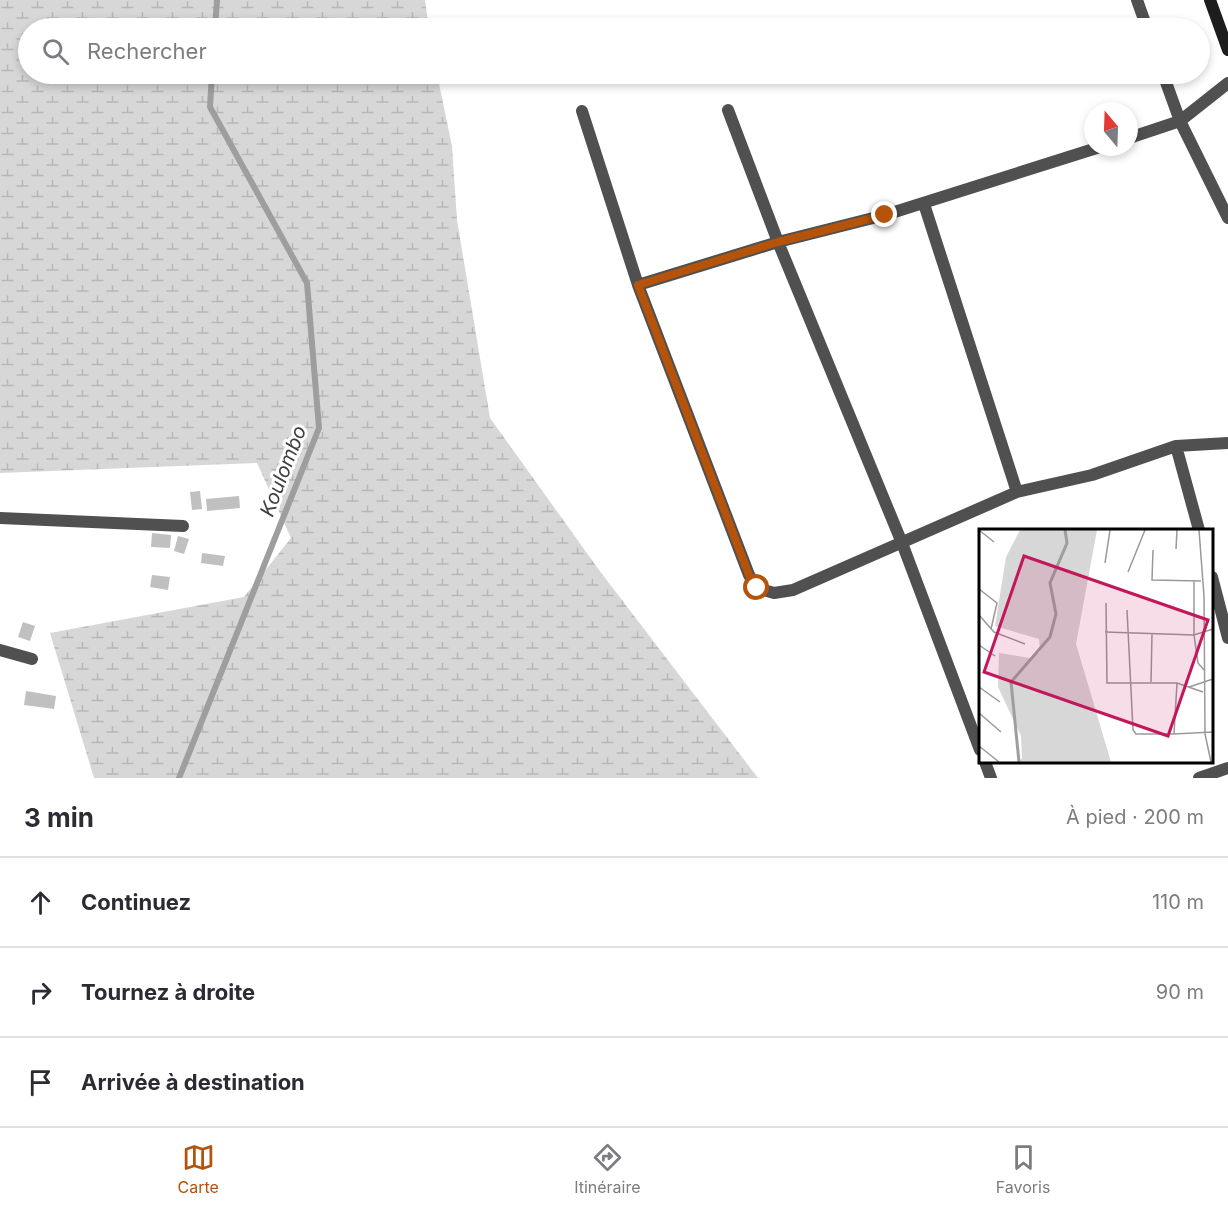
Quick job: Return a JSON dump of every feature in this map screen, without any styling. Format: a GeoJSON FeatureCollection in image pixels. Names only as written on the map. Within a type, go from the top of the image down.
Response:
{"type":"FeatureCollection","features":[{"type":"Feature","properties":{"kind":"street"},"geometry":{"type":"LineString","coordinates":[[1137,0],[1143,18]]}},
{"type":"Feature","properties":{"kind":"street"},"geometry":{"type":"LineString","coordinates":[[1210,0],[1228,50]]}},
{"type":"Feature","properties":{"kind":"street"},"geometry":{"type":"LineString","coordinates":[[1167,84],[1180,121],[1228,218]]}},
{"type":"Feature","properties":{"kind":"street"},"geometry":{"type":"LineString","coordinates":[[1138,135],[1180,121],[1228,84]]}},
{"type":"Feature","properties":{"kind":"street"},"geometry":{"type":"LineString","coordinates":[[728,110],[778,242],[902,543],[979,745]]}},
{"type":"Feature","properties":{"kind":"street"},"geometry":{"type":"LineString","coordinates":[[582,111],[638,285],[749,575],[757,588],[774,594],[793,590],[1017,492],[1092,475],[1176,446],[1228,443]]}},
{"type":"Feature","properties":{"kind":"street"},"geometry":{"type":"LineString","coordinates":[[638,285],[778,242],[924,204],[1084,152]]}},
{"type":"Feature","properties":{"kind":"street"},"geometry":{"type":"LineString","coordinates":[[924,204],[1017,492]]}},
{"type":"Feature","properties":{"kind":"street"},"geometry":{"type":"LineString","coordinates":[[1176,446],[1198,529]]}},
{"type":"Feature","properties":{"kind":"street"},"geometry":{"type":"LineString","coordinates":[[0,518],[183,526]]}},
{"type":"Feature","properties":{"kind":"street"},"geometry":{"type":"LineString","coordinates":[[1213,581],[1228,638]]}},
{"type":"Feature","properties":{"kind":"street"},"geometry":{"type":"LineString","coordinates":[[0,650],[32,659]]}},
{"type":"Feature","properties":{"kind":"street"},"geometry":{"type":"LineString","coordinates":[[985,763],[991,778]]}},
{"type":"Feature","properties":{"kind":"street"},"geometry":{"type":"LineString","coordinates":[[1199,778],[1228,768]]}},
{"type":"Feature","properties":{"kind":"green space"},"geometry":{"type":"Polygon","coordinates":[[[0,0],[425,0],[428,18],[18,18],[18,84],[439,84],[452,146],[457,220],[490,418],[599,570],[758,778],[94,778],[50,633],[244,597],[291,538],[257,463],[0,473],[0,0]]]}},
{"type":"Feature","properties":{"kind":"building"},"geometry":{"type":"Polygon","coordinates":[[[200,491],[202,509],[192,510],[190,492],[200,491]]]}},
{"type":"Feature","properties":{"kind":"building"},"geometry":{"type":"Polygon","coordinates":[[[239,496],[240,508],[207,511],[206,499],[239,496]]]}},
{"type":"Feature","properties":{"kind":"building"},"geometry":{"type":"Polygon","coordinates":[[[152,533],[171,535],[170,548],[151,547],[152,533]]]}},
{"type":"Feature","properties":{"kind":"building"},"geometry":{"type":"Polygon","coordinates":[[[178,536],[189,539],[184,554],[174,551],[178,536]]]}},
{"type":"Feature","properties":{"kind":"building"},"geometry":{"type":"Polygon","coordinates":[[[202,553],[225,556],[223,566],[201,563],[202,553]]]}},
{"type":"Feature","properties":{"kind":"building"},"geometry":{"type":"Polygon","coordinates":[[[152,575],[170,577],[168,590],[150,587],[152,575]]]}},
{"type":"Feature","properties":{"kind":"building"},"geometry":{"type":"Polygon","coordinates":[[[23,622],[35,626],[30,641],[18,637],[23,622]]]}},
{"type":"Feature","properties":{"kind":"building"},"geometry":{"type":"Polygon","coordinates":[[[26,691],[56,696],[54,709],[24,705],[26,691]]]}},
{"type":"Feature","properties":{"kind":"waterway","name":"Koulombo"},"geometry":{"type":"LineString","coordinates":[[216,18],[217,0]]}},
{"type":"Feature","properties":{"kind":"waterway","name":"Koulombo"},"geometry":{"type":"LineString","coordinates":[[179,778],[319,428],[307,283],[210,107],[211,84]]}},
{"type":"Feature","properties":{"kind":"route"},"geometry":{"type":"LineString","coordinates":[[757,588],[749,575],[638,285],[778,242],[885,215]]}}]}
